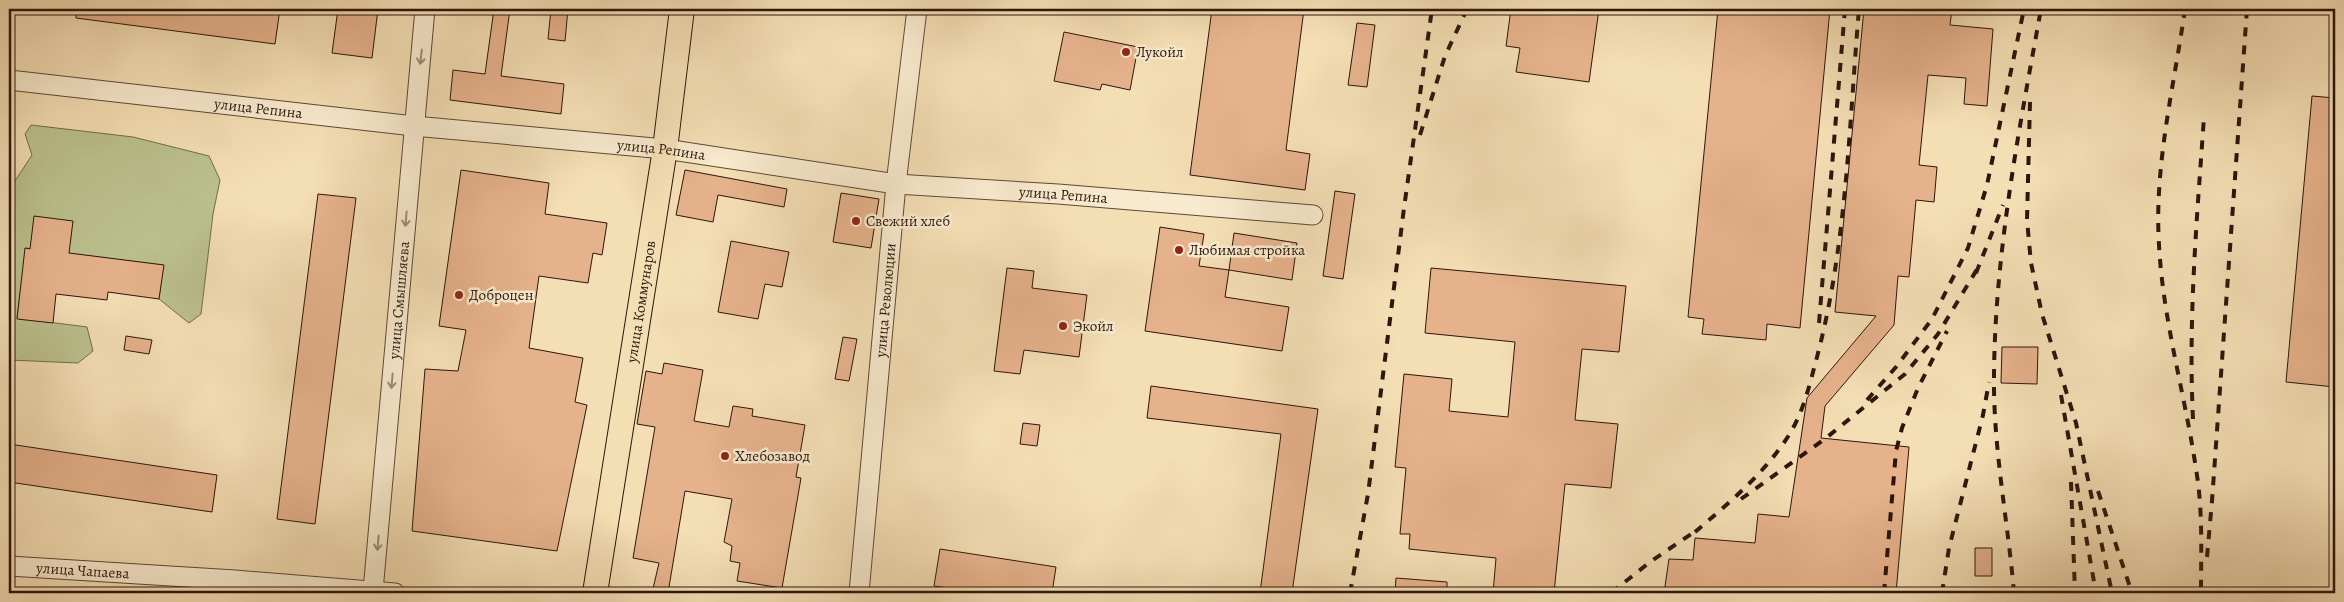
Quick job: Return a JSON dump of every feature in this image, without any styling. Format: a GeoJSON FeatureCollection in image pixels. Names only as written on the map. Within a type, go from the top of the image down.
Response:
{"type":"FeatureCollection","features":[{"type":"Feature","properties":{"kind":"main road","name":"улица Коммунаров"},"geometry":{"type":"LineString","coordinates":[[596,593],[665,149],[682,9]]}},
{"type":"Feature","properties":{"kind":"street","name":"улица Смышляева"},"geometry":{"type":"LineString","coordinates":[[374,591],[425,9]]}},
{"type":"Feature","properties":{"kind":"street","name":"улица Революции"},"geometry":{"type":"LineString","coordinates":[[859,593],[896,184],[917,9]]}},
{"type":"Feature","properties":{"kind":"street","name":"улица Репина"},"geometry":{"type":"LineString","coordinates":[[9,80],[414,126],[665,149],[896,184],[1058,194],[1314,215]]}},
{"type":"Feature","properties":{"kind":"street","name":"улица Чапаева"},"geometry":{"type":"LineString","coordinates":[[9,566],[395,593]]}},
{"type":"Feature","properties":{"kind":"green space"},"geometry":{"type":"Polygon","coordinates":[[[31,125],[133,137],[209,156],[220,180],[213,214],[201,314],[189,323],[159,299],[163,265],[26,248],[17,318],[87,327],[93,351],[78,363],[9,360],[9,202],[11,187],[32,155],[25,134],[31,125]]]}},
{"type":"Feature","properties":{"kind":"building"},"geometry":{"type":"Polygon","coordinates":[[[76,9],[280,9],[275,44],[76,18],[76,9]]]}},
{"type":"Feature","properties":{"kind":"building"},"geometry":{"type":"Polygon","coordinates":[[[338,9],[378,9],[372,58],[332,53],[338,9]]]}},
{"type":"Feature","properties":{"kind":"building"},"geometry":{"type":"Polygon","coordinates":[[[494,9],[510,9],[501,76],[564,84],[561,114],[450,100],[453,70],[485,74],[494,9]]]}},
{"type":"Feature","properties":{"kind":"building"},"geometry":{"type":"Polygon","coordinates":[[[551,9],[568,9],[565,41],[548,39],[551,9]]]}},
{"type":"Feature","properties":{"kind":"building"},"geometry":{"type":"Polygon","coordinates":[[[1212,9],[1304,9],[1286,150],[1310,154],[1305,190],[1190,175],[1212,9]]]}},
{"type":"Feature","properties":{"kind":"building"},"geometry":{"type":"Polygon","coordinates":[[[1511,9],[1599,9],[1589,82],[1516,72],[1520,48],[1506,46],[1511,9]]]}},
{"type":"Feature","properties":{"kind":"building"},"geometry":{"type":"Polygon","coordinates":[[[1718,9],[1830,9],[1800,328],[1767,324],[1766,340],[1702,334],[1704,319],[1688,317],[1718,9]]]}},
{"type":"Feature","properties":{"kind":"building"},"geometry":{"type":"Polygon","coordinates":[[[1864,9],[1952,9],[1950,25],[1993,29],[1987,106],[1964,104],[1966,78],[1928,75],[1919,165],[1937,167],[1934,202],[1916,200],[1909,277],[1898,276],[1894,325],[1825,406],[1821,438],[1909,447],[1896,593],[1664,593],[1669,559],[1693,560],[1695,538],[1755,543],[1758,514],[1789,517],[1807,398],[1876,316],[1835,312],[1864,9]]]}},
{"type":"Feature","properties":{"kind":"building"},"geometry":{"type":"Polygon","coordinates":[[[1357,23],[1375,25],[1367,87],[1348,85],[1357,23]]]}},
{"type":"Feature","properties":{"kind":"building"},"geometry":{"type":"Polygon","coordinates":[[[1064,32],[1138,47],[1130,90],[1102,84],[1100,90],[1054,81],[1064,32]]]}},
{"type":"Feature","properties":{"kind":"building"},"geometry":{"type":"Polygon","coordinates":[[[2312,96],[2335,98],[2335,387],[2286,382],[2312,96]]]}},
{"type":"Feature","properties":{"kind":"building"},"geometry":{"type":"Polygon","coordinates":[[[461,170],[549,183],[545,214],[607,223],[602,255],[593,253],[588,283],[539,276],[529,348],[583,358],[575,402],[587,405],[557,551],[412,531],[425,369],[458,371],[466,330],[439,326],[461,170]]]}},
{"type":"Feature","properties":{"kind":"building"},"geometry":{"type":"Polygon","coordinates":[[[685,170],[787,189],[784,207],[718,195],[713,222],[676,215],[685,170]]]}},
{"type":"Feature","properties":{"kind":"building"},"geometry":{"type":"Polygon","coordinates":[[[1335,191],[1355,194],[1343,279],[1323,276],[1335,191]]]}},
{"type":"Feature","properties":{"kind":"building","name":"Свежий хлеб"},"geometry":{"type":"Polygon","coordinates":[[[841,193],[879,199],[871,248],[833,242],[841,193]]]}},
{"type":"Feature","properties":{"kind":"building"},"geometry":{"type":"Polygon","coordinates":[[[318,194],[356,198],[315,524],[277,519],[318,194]]]}},
{"type":"Feature","properties":{"kind":"building"},"geometry":{"type":"Polygon","coordinates":[[[34,216],[73,221],[69,253],[164,265],[159,299],[108,292],[107,300],[56,294],[53,323],[17,319],[25,248],[30,249],[34,216]]]}},
{"type":"Feature","properties":{"kind":"building"},"geometry":{"type":"Polygon","coordinates":[[[1160,227],[1204,234],[1199,266],[1229,270],[1225,297],[1289,307],[1282,351],[1145,331],[1160,227]]]}},
{"type":"Feature","properties":{"kind":"building"},"geometry":{"type":"Polygon","coordinates":[[[1234,233],[1297,243],[1292,280],[1229,270],[1234,233]]]}},
{"type":"Feature","properties":{"kind":"building"},"geometry":{"type":"Polygon","coordinates":[[[731,241],[789,252],[782,287],[765,284],[758,319],[718,312],[731,241]]]}},
{"type":"Feature","properties":{"kind":"building"},"geometry":{"type":"Polygon","coordinates":[[[1007,268],[1034,271],[1032,288],[1087,295],[1079,357],[1024,350],[1020,374],[994,371],[1007,268]]]}},
{"type":"Feature","properties":{"kind":"building"},"geometry":{"type":"Polygon","coordinates":[[[1431,268],[1626,286],[1619,352],[1582,349],[1575,420],[1618,424],[1611,488],[1565,484],[1554,593],[1493,593],[1496,558],[1409,549],[1410,534],[1400,534],[1406,468],[1395,467],[1404,374],[1452,379],[1449,411],[1508,417],[1515,342],[1425,333],[1431,268]]]}},
{"type":"Feature","properties":{"kind":"building"},"geometry":{"type":"Polygon","coordinates":[[[126,336],[152,340],[149,354],[124,350],[126,336]]]}},
{"type":"Feature","properties":{"kind":"building"},"geometry":{"type":"Polygon","coordinates":[[[843,337],[857,339],[849,381],[835,379],[843,337]]]}},
{"type":"Feature","properties":{"kind":"building"},"geometry":{"type":"Polygon","coordinates":[[[2002,347],[2038,347],[2037,384],[2001,383],[2002,347]]]}},
{"type":"Feature","properties":{"kind":"building","name":"Хлебозавод"},"geometry":{"type":"Polygon","coordinates":[[[664,363],[703,370],[694,421],[729,427],[733,406],[753,409],[752,416],[805,425],[796,477],[801,478],[782,588],[737,581],[740,563],[730,561],[732,546],[724,542],[732,499],[685,491],[668,593],[652,593],[659,563],[633,558],[655,427],[637,424],[646,371],[662,374],[664,363]]]}},
{"type":"Feature","properties":{"kind":"building"},"geometry":{"type":"Polygon","coordinates":[[[1151,386],[1318,409],[1292,593],[1260,593],[1281,434],[1147,418],[1151,386]]]}},
{"type":"Feature","properties":{"kind":"building"},"geometry":{"type":"Polygon","coordinates":[[[1023,423],[1040,425],[1037,446],[1020,444],[1023,423]]]}},
{"type":"Feature","properties":{"kind":"building"},"geometry":{"type":"Polygon","coordinates":[[[9,444],[217,475],[212,512],[9,482],[9,444]]]}},
{"type":"Feature","properties":{"kind":"building"},"geometry":{"type":"Polygon","coordinates":[[[1975,548],[1992,548],[1992,576],[1975,576],[1975,548]]]}},
{"type":"Feature","properties":{"kind":"building"},"geometry":{"type":"Polygon","coordinates":[[[940,549],[1056,567],[1052,593],[983,593],[934,586],[940,549]]]}},
{"type":"Feature","properties":{"kind":"building"},"geometry":{"type":"Polygon","coordinates":[[[1396,578],[1447,582],[1447,593],[1395,593],[1396,578]]]}},
{"type":"Feature","properties":{"kind":"railway"},"geometry":{"type":"LineString","coordinates":[[1350,593],[1368,494],[1404,208],[1432,9]]}},
{"type":"Feature","properties":{"kind":"railway"},"geometry":{"type":"LineString","coordinates":[[1420,135],[1445,56],[1467,9]]}},
{"type":"Feature","properties":{"kind":"railway"},"geometry":{"type":"LineString","coordinates":[[1819,323],[1845,9]]}},
{"type":"Feature","properties":{"kind":"railway"},"geometry":{"type":"LineString","coordinates":[[1695,532],[1746,487],[1769,462],[1789,435],[1806,397],[1827,314],[1841,228],[1859,9]]}},
{"type":"Feature","properties":{"kind":"railway"},"geometry":{"type":"LineString","coordinates":[[1867,400],[1896,367],[1932,319],[1968,248],[1987,185],[2024,9]]}},
{"type":"Feature","properties":{"kind":"railway"},"geometry":{"type":"LineString","coordinates":[[2014,593],[1996,430],[1994,402],[1995,329],[2010,191],[2041,9]]}},
{"type":"Feature","properties":{"kind":"railway"},"geometry":{"type":"LineString","coordinates":[[2185,9],[2162,156],[2158,215],[2161,273],[2165,302],[2200,500],[2201,593]]}},
{"type":"Feature","properties":{"kind":"railway"},"geometry":{"type":"LineString","coordinates":[[2207,557],[2247,9]]}},
{"type":"Feature","properties":{"kind":"railway"},"geometry":{"type":"LineString","coordinates":[[2030,102],[2027,220],[2031,263],[2042,314],[2076,423],[2112,593]]}},
{"type":"Feature","properties":{"kind":"railway"},"geometry":{"type":"LineString","coordinates":[[2193,419],[2192,306],[2204,117]]}},
{"type":"Feature","properties":{"kind":"railway"},"geometry":{"type":"LineString","coordinates":[[1976,273],[2003,205]]}},
{"type":"Feature","properties":{"kind":"railway"},"geometry":{"type":"LineString","coordinates":[[1741,499],[1826,438],[1905,374],[1938,334],[1979,266]]}},
{"type":"Feature","properties":{"kind":"railway"},"geometry":{"type":"LineString","coordinates":[[1884,593],[1896,451],[1902,428],[1918,388],[1947,331]]}},
{"type":"Feature","properties":{"kind":"railway"},"geometry":{"type":"LineString","coordinates":[[1942,593],[1949,548],[1983,415],[1989,382]]}},
{"type":"Feature","properties":{"kind":"railway"},"geometry":{"type":"LineString","coordinates":[[2061,395],[2096,593]]}},
{"type":"Feature","properties":{"kind":"railway"},"geometry":{"type":"LineString","coordinates":[[2071,482],[2075,593]]}},
{"type":"Feature","properties":{"kind":"railway"},"geometry":{"type":"LineString","coordinates":[[2098,491],[2132,593]]}},
{"type":"Feature","properties":{"kind":"railway"},"geometry":{"type":"LineString","coordinates":[[1611,593],[1650,562],[1700,528]]}},
{"type":"Feature","properties":{"kind":"place","name":"Лукойл"},"geometry":{"type":"Point","coordinates":[1126,52]}},
{"type":"Feature","properties":{"kind":"place","name":"Свежий хлеб"},"geometry":{"type":"Point","coordinates":[856,221]}},
{"type":"Feature","properties":{"kind":"place","name":"Любимая стройка"},"geometry":{"type":"Point","coordinates":[1179,250]}},
{"type":"Feature","properties":{"kind":"place","name":"Доброцен"},"geometry":{"type":"Point","coordinates":[459,295]}},
{"type":"Feature","properties":{"kind":"place","name":"Экойл"},"geometry":{"type":"Point","coordinates":[1063,326]}},
{"type":"Feature","properties":{"kind":"place","name":"Хлебозавод"},"geometry":{"type":"Point","coordinates":[725,456]}}]}
